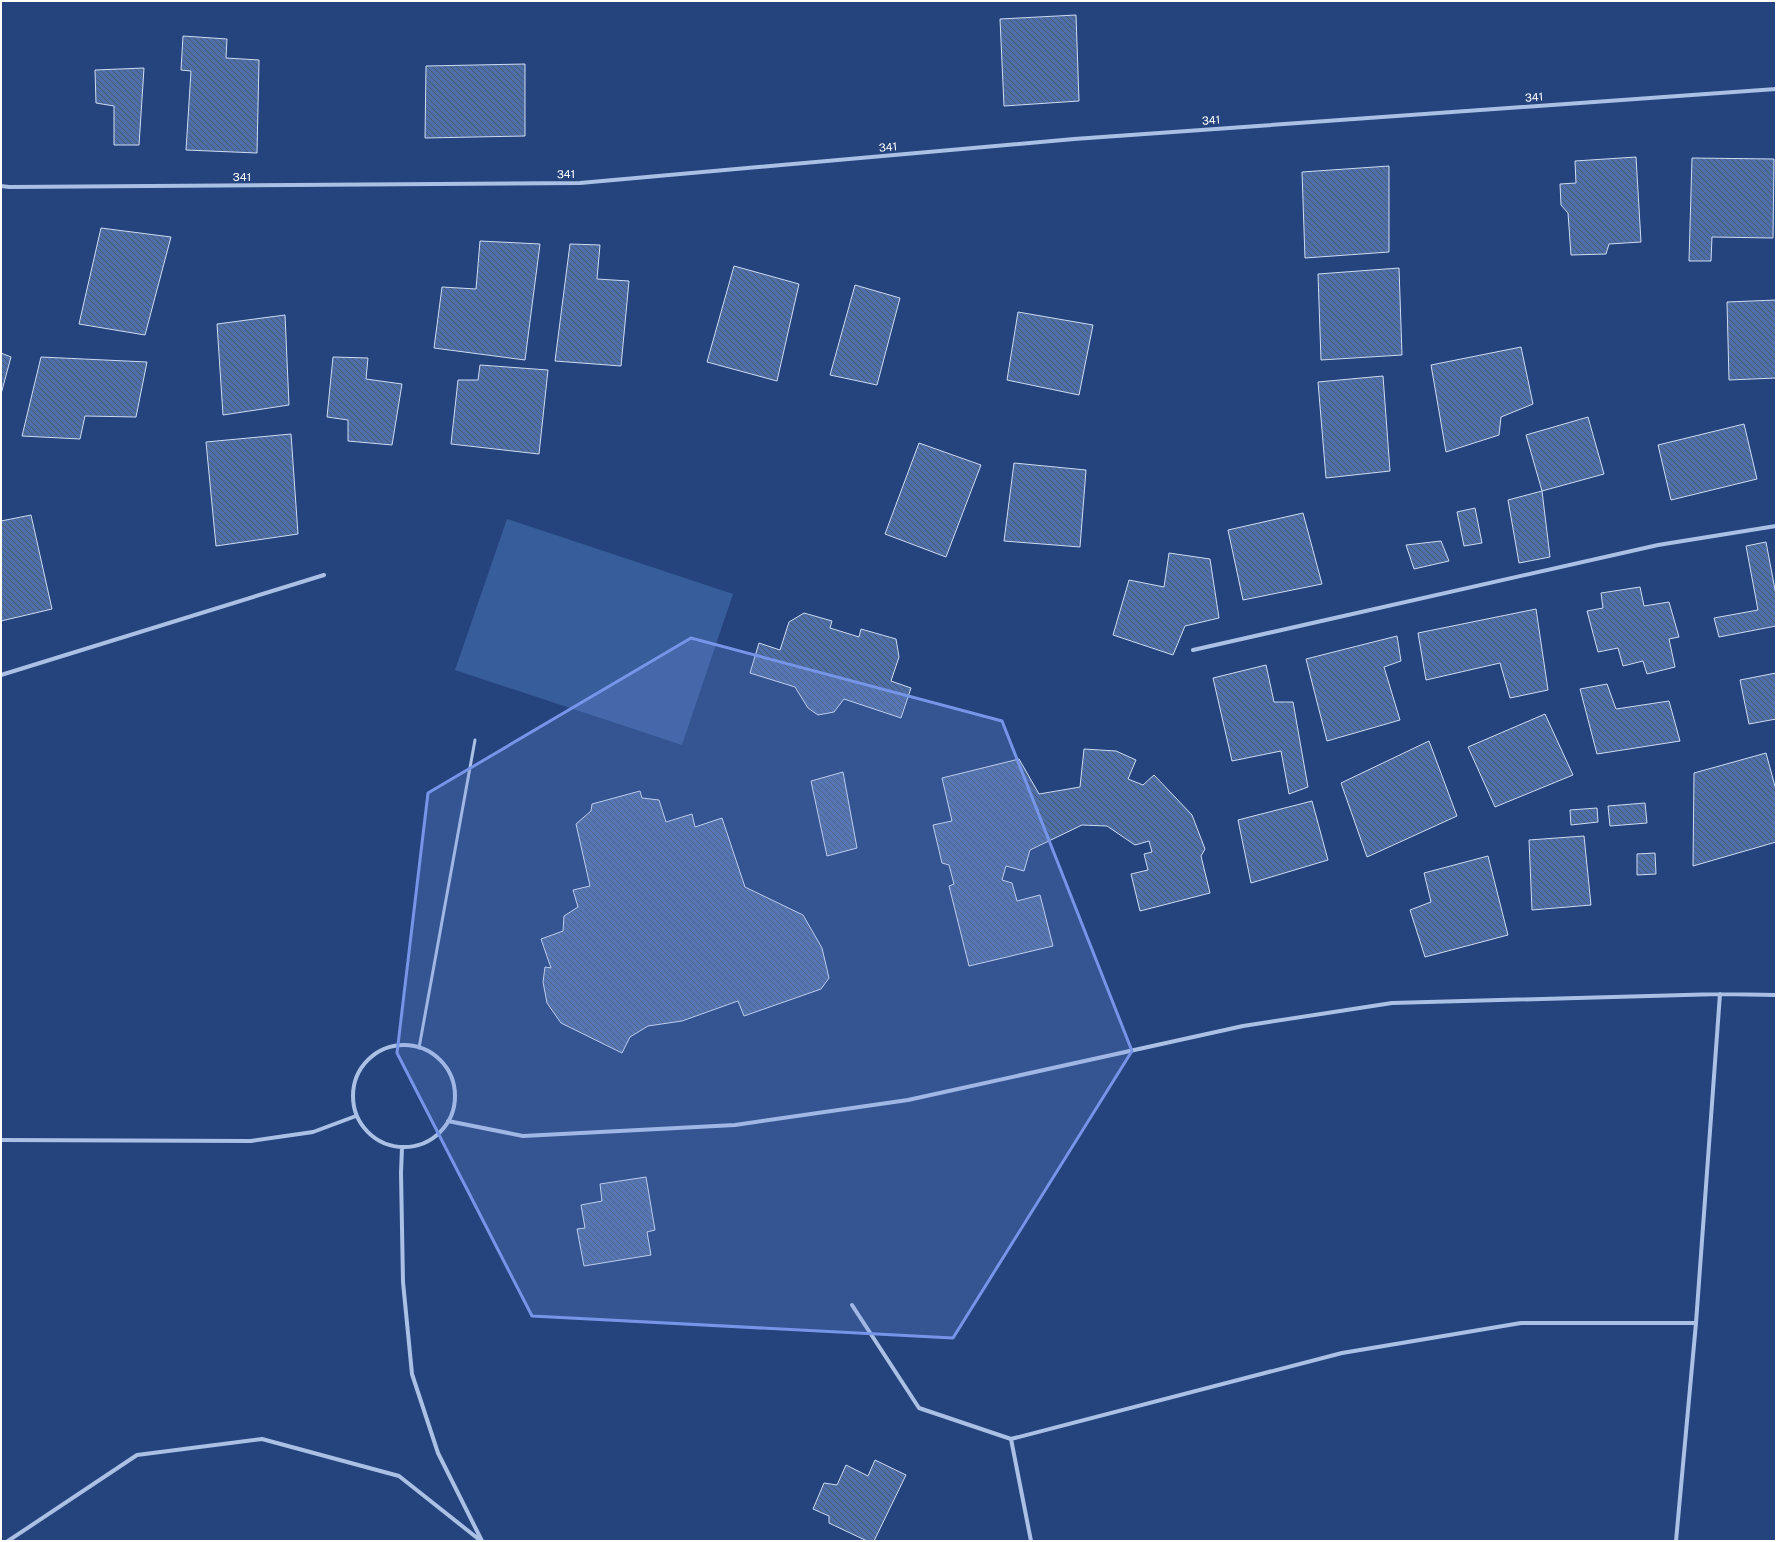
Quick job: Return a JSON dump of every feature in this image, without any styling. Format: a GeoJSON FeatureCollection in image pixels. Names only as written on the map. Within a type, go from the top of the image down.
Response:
{"type":"FeatureCollection","features":[{"type":"Feature","properties":{"kind":"street","name":"341"},"geometry":{"type":"LineString","coordinates":[[1,186],[580,183],[1074,139],[1776,89]]}},
{"type":"Feature","properties":{"kind":"street"},"geometry":{"type":"LineString","coordinates":[[1193,650],[1650,547],[1776,526]]}},
{"type":"Feature","properties":{"kind":"street"},"geometry":{"type":"LineString","coordinates":[[1,675],[324,575]]}},
{"type":"Feature","properties":{"kind":"street"},"geometry":{"type":"LineString","coordinates":[[448,1121],[523,1136],[735,1125],[908,1100],[1243,1026],[1392,1003],[1720,994],[1776,996]]}},
{"type":"Feature","properties":{"kind":"street"},"geometry":{"type":"LineString","coordinates":[[1676,1541],[1696,1323],[1720,994]]}},
{"type":"Feature","properties":{"kind":"street"},"geometry":{"type":"LineString","coordinates":[[403,1045],[419,1048],[433,1055],[445,1066],[453,1080],[455,1096],[453,1112],[445,1128],[431,1140],[415,1147],[402,1147],[380,1142],[366,1132],[356,1116],[352,1100],[354,1082],[361,1067],[372,1056],[387,1048],[403,1045]]}},
{"type":"Feature","properties":{"kind":"street"},"geometry":{"type":"LineString","coordinates":[[1,1140],[252,1142],[313,1132],[356,1116]]}},
{"type":"Feature","properties":{"kind":"street"},"geometry":{"type":"LineString","coordinates":[[402,1147],[401,1173],[404,1282],[412,1374],[438,1453],[482,1541]]}},
{"type":"Feature","properties":{"kind":"street"},"geometry":{"type":"LineString","coordinates":[[852,1305],[919,1408],[1011,1439],[1163,1398],[1350,1352],[1521,1323],[1696,1323]]}},
{"type":"Feature","properties":{"kind":"street"},"geometry":{"type":"LineString","coordinates":[[8,1541],[137,1455],[262,1439],[399,1476],[482,1541]]}},
{"type":"Feature","properties":{"kind":"street"},"geometry":{"type":"LineString","coordinates":[[1011,1439],[1031,1541]]}},
{"type":"Feature","properties":{"kind":"lane"},"geometry":{"type":"LineString","coordinates":[[419,1048],[475,740]]}},
{"type":"Feature","properties":{"kind":"highlighted area"},"geometry":{"type":"Polygon","coordinates":[[[691,638],[1002,721],[1132,1051],[953,1338],[532,1316],[397,1053],[428,793],[691,638]]]}},
{"type":"Feature","properties":{"kind":"shaded area"},"geometry":{"type":"Polygon","coordinates":[[[507,519],[733,594],[682,745],[455,670],[507,519]]]}},
{"type":"Feature","properties":{"kind":"building"},"geometry":{"type":"Polygon","coordinates":[[[1076,15],[1079,101],[1004,106],[1000,19],[1076,15]]]}},
{"type":"Feature","properties":{"kind":"building"},"geometry":{"type":"Polygon","coordinates":[[[183,36],[227,39],[226,58],[259,60],[257,153],[186,150],[191,71],[181,70],[183,36]]]}},
{"type":"Feature","properties":{"kind":"building"},"geometry":{"type":"Polygon","coordinates":[[[525,64],[525,136],[425,138],[426,66],[525,64]]]}},
{"type":"Feature","properties":{"kind":"building"},"geometry":{"type":"Polygon","coordinates":[[[144,68],[139,145],[114,145],[114,106],[96,103],[95,70],[144,68]]]}},
{"type":"Feature","properties":{"kind":"building"},"geometry":{"type":"Polygon","coordinates":[[[1636,157],[1641,242],[1609,244],[1606,254],[1571,255],[1568,213],[1561,205],[1560,184],[1576,183],[1575,161],[1636,157]]]}},
{"type":"Feature","properties":{"kind":"building"},"geometry":{"type":"Polygon","coordinates":[[[1692,158],[1774,159],[1773,238],[1712,237],[1711,261],[1689,261],[1692,158]]]}},
{"type":"Feature","properties":{"kind":"building"},"geometry":{"type":"Polygon","coordinates":[[[1389,166],[1389,252],[1305,258],[1302,172],[1389,166]]]}},
{"type":"Feature","properties":{"kind":"building"},"geometry":{"type":"Polygon","coordinates":[[[101,228],[171,237],[145,335],[79,324],[101,228]]]}},
{"type":"Feature","properties":{"kind":"building"},"geometry":{"type":"Polygon","coordinates":[[[480,241],[540,244],[525,360],[434,348],[442,287],[476,289],[480,241]]]}},
{"type":"Feature","properties":{"kind":"building"},"geometry":{"type":"Polygon","coordinates":[[[570,244],[600,245],[597,279],[629,281],[621,366],[555,361],[570,244]]]}},
{"type":"Feature","properties":{"kind":"building"},"geometry":{"type":"Polygon","coordinates":[[[734,266],[799,284],[777,381],[707,362],[734,266]]]}},
{"type":"Feature","properties":{"kind":"building"},"geometry":{"type":"Polygon","coordinates":[[[1399,268],[1402,355],[1321,360],[1318,274],[1399,268]]]}},
{"type":"Feature","properties":{"kind":"building"},"geometry":{"type":"Polygon","coordinates":[[[855,285],[900,298],[877,385],[830,375],[855,285]]]}},
{"type":"Feature","properties":{"kind":"building"},"geometry":{"type":"Polygon","coordinates":[[[1776,300],[1776,378],[1729,380],[1727,302],[1776,300]]]}},
{"type":"Feature","properties":{"kind":"building"},"geometry":{"type":"Polygon","coordinates":[[[1018,312],[1093,325],[1079,395],[1007,380],[1018,312]]]}},
{"type":"Feature","properties":{"kind":"building"},"geometry":{"type":"Polygon","coordinates":[[[285,315],[289,405],[223,415],[217,324],[285,315]]]}},
{"type":"Feature","properties":{"kind":"building"},"geometry":{"type":"Polygon","coordinates":[[[1521,347],[1533,404],[1501,417],[1499,435],[1446,452],[1431,365],[1521,347]]]}},
{"type":"Feature","properties":{"kind":"building"},"geometry":{"type":"Polygon","coordinates":[[[1,353],[11,357],[1,394],[1,353]]]}},
{"type":"Feature","properties":{"kind":"building"},"geometry":{"type":"Polygon","coordinates":[[[41,357],[147,362],[136,417],[85,416],[80,439],[22,436],[41,357]]]}},
{"type":"Feature","properties":{"kind":"building"},"geometry":{"type":"Polygon","coordinates":[[[333,357],[368,358],[366,379],[402,384],[392,445],[348,441],[348,420],[327,417],[333,357]]]}},
{"type":"Feature","properties":{"kind":"building"},"geometry":{"type":"Polygon","coordinates":[[[480,365],[548,370],[539,454],[451,444],[458,380],[478,380],[480,365]]]}},
{"type":"Feature","properties":{"kind":"building"},"geometry":{"type":"Polygon","coordinates":[[[1383,376],[1390,471],[1326,478],[1318,382],[1383,376]]]}},
{"type":"Feature","properties":{"kind":"building"},"geometry":{"type":"Polygon","coordinates":[[[1588,417],[1604,474],[1542,491],[1526,435],[1588,417]]]}},
{"type":"Feature","properties":{"kind":"building"},"geometry":{"type":"Polygon","coordinates":[[[1744,424],[1757,479],[1671,500],[1658,445],[1744,424]]]}},
{"type":"Feature","properties":{"kind":"building"},"geometry":{"type":"Polygon","coordinates":[[[291,434],[298,534],[216,546],[206,442],[291,434]]]}},
{"type":"Feature","properties":{"kind":"building"},"geometry":{"type":"Polygon","coordinates":[[[919,443],[981,465],[946,557],[885,534],[919,443]]]}},
{"type":"Feature","properties":{"kind":"building"},"geometry":{"type":"Polygon","coordinates":[[[1014,463],[1086,470],[1080,547],[1004,541],[1014,463]]]}},
{"type":"Feature","properties":{"kind":"building"},"geometry":{"type":"Polygon","coordinates":[[[1542,491],[1550,557],[1519,563],[1508,500],[1542,491]]]}},
{"type":"Feature","properties":{"kind":"building"},"geometry":{"type":"Polygon","coordinates":[[[1475,508],[1482,543],[1464,546],[1457,512],[1475,508]]]}},
{"type":"Feature","properties":{"kind":"building"},"geometry":{"type":"Polygon","coordinates":[[[1303,513],[1322,584],[1243,600],[1228,530],[1303,513]]]}},
{"type":"Feature","properties":{"kind":"building"},"geometry":{"type":"Polygon","coordinates":[[[31,515],[52,609],[1,621],[1,521],[31,515]]]}},
{"type":"Feature","properties":{"kind":"building"},"geometry":{"type":"Polygon","coordinates":[[[1441,541],[1449,561],[1414,569],[1406,545],[1441,541]]]}},
{"type":"Feature","properties":{"kind":"building"},"geometry":{"type":"Polygon","coordinates":[[[1766,542],[1776,595],[1776,626],[1719,637],[1714,618],[1758,610],[1746,546],[1766,542]]]}},
{"type":"Feature","properties":{"kind":"building"},"geometry":{"type":"Polygon","coordinates":[[[1169,553],[1210,559],[1219,618],[1185,626],[1173,655],[1113,635],[1129,580],[1164,587],[1169,553]]]}},
{"type":"Feature","properties":{"kind":"building"},"geometry":{"type":"Polygon","coordinates":[[[1640,587],[1644,606],[1669,602],[1679,637],[1669,639],[1675,667],[1647,674],[1643,661],[1623,666],[1618,648],[1598,652],[1587,611],[1603,608],[1601,593],[1640,587]]]}},
{"type":"Feature","properties":{"kind":"building"},"geometry":{"type":"Polygon","coordinates":[[[1536,609],[1548,690],[1510,698],[1500,663],[1426,680],[1418,633],[1536,609]]]}},
{"type":"Feature","properties":{"kind":"building"},"geometry":{"type":"Polygon","coordinates":[[[804,613],[832,621],[830,628],[859,637],[861,629],[896,639],[899,657],[891,681],[911,688],[901,718],[844,699],[834,712],[818,715],[808,708],[795,687],[750,673],[759,643],[780,650],[789,622],[804,613]]]}},
{"type":"Feature","properties":{"kind":"building"},"geometry":{"type":"Polygon","coordinates":[[[1397,636],[1401,661],[1384,667],[1400,720],[1327,741],[1306,659],[1397,636]]]}},
{"type":"Feature","properties":{"kind":"building"},"geometry":{"type":"Polygon","coordinates":[[[1266,665],[1274,702],[1293,702],[1308,787],[1289,794],[1281,751],[1232,761],[1213,678],[1266,665]]]}},
{"type":"Feature","properties":{"kind":"building"},"geometry":{"type":"Polygon","coordinates":[[[1776,673],[1776,719],[1749,724],[1740,680],[1776,673]]]}},
{"type":"Feature","properties":{"kind":"building"},"geometry":{"type":"Polygon","coordinates":[[[1607,684],[1616,709],[1669,701],[1680,741],[1597,754],[1580,689],[1607,684]]]}},
{"type":"Feature","properties":{"kind":"building"},"geometry":{"type":"Polygon","coordinates":[[[1545,714],[1573,775],[1495,807],[1468,747],[1545,714]]]}},
{"type":"Feature","properties":{"kind":"building"},"geometry":{"type":"Polygon","coordinates":[[[1429,741],[1457,816],[1367,857],[1341,783],[1429,741]]]}},
{"type":"Feature","properties":{"kind":"building"},"geometry":{"type":"Polygon","coordinates":[[[1084,749],[1116,751],[1136,760],[1128,779],[1143,785],[1154,775],[1192,815],[1205,849],[1201,856],[1210,893],[1140,911],[1131,874],[1148,870],[1144,854],[1152,852],[1149,841],[1135,845],[1107,826],[1082,825],[1030,850],[1024,871],[1006,866],[1002,880],[1012,883],[1017,901],[1040,895],[1053,946],[969,966],[949,886],[954,884],[949,865],[942,863],[933,825],[952,821],[942,778],[1019,759],[1039,794],[1080,787],[1084,749]]]}},
{"type":"Feature","properties":{"kind":"building"},"geometry":{"type":"Polygon","coordinates":[[[1766,753],[1776,790],[1776,842],[1693,866],[1694,773],[1766,753]]]}},
{"type":"Feature","properties":{"kind":"building"},"geometry":{"type":"Polygon","coordinates":[[[843,772],[857,848],[827,856],[811,781],[843,772]]]}},
{"type":"Feature","properties":{"kind":"building"},"geometry":{"type":"Polygon","coordinates":[[[640,791],[642,798],[659,800],[666,822],[692,814],[695,827],[722,818],[745,887],[803,915],[822,948],[829,978],[821,989],[744,1016],[738,1001],[682,1021],[648,1026],[630,1037],[622,1053],[561,1023],[547,1003],[543,982],[545,967],[551,968],[541,939],[563,931],[564,916],[578,907],[573,890],[590,886],[576,824],[591,811],[592,804],[640,791]]]}},
{"type":"Feature","properties":{"kind":"building"},"geometry":{"type":"Polygon","coordinates":[[[1312,801],[1328,860],[1251,883],[1238,820],[1312,801]]]}},
{"type":"Feature","properties":{"kind":"building"},"geometry":{"type":"Polygon","coordinates":[[[1645,803],[1647,823],[1610,826],[1608,806],[1645,803]]]}},
{"type":"Feature","properties":{"kind":"building"},"geometry":{"type":"Polygon","coordinates":[[[1597,808],[1598,822],[1571,825],[1570,810],[1597,808]]]}},
{"type":"Feature","properties":{"kind":"building"},"geometry":{"type":"Polygon","coordinates":[[[1584,836],[1591,905],[1532,910],[1529,840],[1584,836]]]}},
{"type":"Feature","properties":{"kind":"building"},"geometry":{"type":"Polygon","coordinates":[[[1655,853],[1656,874],[1637,875],[1637,854],[1655,853]]]}},
{"type":"Feature","properties":{"kind":"building"},"geometry":{"type":"Polygon","coordinates":[[[1488,856],[1508,935],[1425,957],[1410,910],[1431,902],[1424,873],[1488,856]]]}},
{"type":"Feature","properties":{"kind":"building"},"geometry":{"type":"Polygon","coordinates":[[[646,1177],[655,1230],[647,1232],[651,1255],[584,1266],[577,1229],[585,1228],[581,1205],[602,1201],[600,1184],[646,1177]]]}},
{"type":"Feature","properties":{"kind":"building"},"geometry":{"type":"Polygon","coordinates":[[[875,1460],[906,1475],[874,1541],[867,1541],[829,1523],[829,1516],[813,1509],[824,1483],[837,1485],[846,1465],[868,1476],[875,1460]]]}}]}
